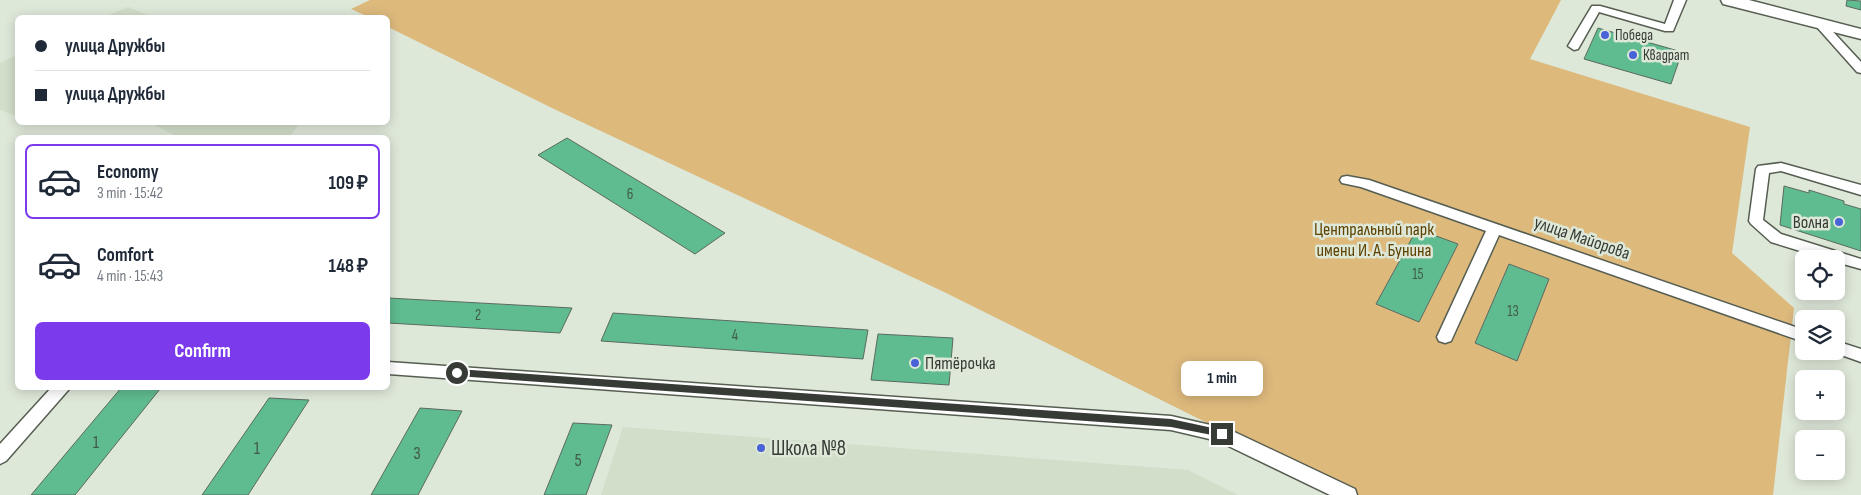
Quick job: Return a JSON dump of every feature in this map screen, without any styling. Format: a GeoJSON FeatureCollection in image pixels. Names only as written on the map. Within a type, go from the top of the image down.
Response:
{"type":"FeatureCollection","features":[{"type":"Feature","properties":{"kind":"main road"},"geometry":{"type":"LineString","coordinates":[[1731,0],[1861,34]]}},
{"type":"Feature","properties":{"kind":"street"},"geometry":{"type":"LineString","coordinates":[[1574,46],[1596,8],[1669,29],[1680,0]]}},
{"type":"Feature","properties":{"kind":"street"},"geometry":{"type":"LineString","coordinates":[[1820,24],[1861,69]]}},
{"type":"Feature","properties":{"kind":"street"},"geometry":{"type":"LineString","coordinates":[[1861,190],[1781,167],[1763,169],[1756,221],[1776,238],[1861,264]]}},
{"type":"Feature","properties":{"kind":"street","name":"улица Майорова"},"geometry":{"type":"LineString","coordinates":[[1347,180],[1364,183],[1795,333]]}},
{"type":"Feature","properties":{"kind":"street"},"geometry":{"type":"LineString","coordinates":[[1445,337],[1495,228]]}},
{"type":"Feature","properties":{"kind":"street"},"geometry":{"type":"LineString","coordinates":[[1845,350],[1861,356]]}},
{"type":"Feature","properties":{"kind":"street"},"geometry":{"type":"LineString","coordinates":[[390,368],[1171,423],[1222,434],[1348,495]]}},
{"type":"Feature","properties":{"kind":"street"},"geometry":{"type":"LineString","coordinates":[[0,456],[59,390]]}},
{"type":"Feature","properties":{"kind":"shaded area"},"geometry":{"type":"Polygon","coordinates":[[[128,7],[148,15],[109,15],[128,7]]]}},
{"type":"Feature","properties":{"kind":"shaded area"},"geometry":{"type":"Polygon","coordinates":[[[15,56],[15,116],[0,110],[0,63],[15,56]]]}},
{"type":"Feature","properties":{"kind":"shaded area"},"geometry":{"type":"Polygon","coordinates":[[[154,125],[298,125],[291,135],[174,135],[154,125]]]}},
{"type":"Feature","properties":{"kind":"shaded area","name":"Школа №8"},"geometry":{"type":"Polygon","coordinates":[[[623,427],[1188,470],[1238,495],[601,495],[623,427]]]}},
{"type":"Feature","properties":{"kind":"green space","name":"Центральный парк имени И. А. Бунина"},"geometry":{"type":"Polygon","coordinates":[[[370,0],[1561,0],[1530,59],[1750,127],[1732,253],[1794,308],[1773,495],[1352,495],[942,291],[556,110],[390,28],[390,15],[364,15],[351,9],[370,0]]]}},
{"type":"Feature","properties":{"kind":"building"},"geometry":{"type":"Polygon","coordinates":[[[1847,0],[1861,1],[1861,10],[1846,6],[1847,0]]]}},
{"type":"Feature","properties":{"kind":"building","name":"Квадрат"},"geometry":{"type":"Polygon","coordinates":[[[1598,28],[1682,52],[1671,84],[1584,59],[1598,28]]]}},
{"type":"Feature","properties":{"kind":"building"},"geometry":{"type":"Polygon","coordinates":[[[567,138],[725,233],[695,254],[538,155],[567,138]]]}},
{"type":"Feature","properties":{"kind":"building"},"geometry":{"type":"Polygon","coordinates":[[[1784,186],[1809,193],[1809,190],[1844,201],[1844,204],[1861,209],[1861,251],[1780,225],[1784,186]]]}},
{"type":"Feature","properties":{"kind":"building"},"geometry":{"type":"Polygon","coordinates":[[[1417,229],[1458,244],[1419,322],[1376,304],[1417,229]]]}},
{"type":"Feature","properties":{"kind":"building"},"geometry":{"type":"Polygon","coordinates":[[[1509,264],[1549,279],[1517,361],[1475,343],[1509,264]]]}},
{"type":"Feature","properties":{"kind":"building"},"geometry":{"type":"Polygon","coordinates":[[[390,298],[572,308],[560,333],[390,323],[390,298]]]}},
{"type":"Feature","properties":{"kind":"building"},"geometry":{"type":"Polygon","coordinates":[[[613,313],[868,330],[863,359],[601,341],[613,313]]]}},
{"type":"Feature","properties":{"kind":"building"},"geometry":{"type":"Polygon","coordinates":[[[878,334],[953,338],[949,385],[871,380],[878,334]]]}},
{"type":"Feature","properties":{"kind":"building"},"geometry":{"type":"Polygon","coordinates":[[[119,390],[159,390],[75,495],[31,495],[119,390]]]}},
{"type":"Feature","properties":{"kind":"building"},"geometry":{"type":"Polygon","coordinates":[[[269,398],[309,400],[248,495],[202,495],[269,398]]]}},
{"type":"Feature","properties":{"kind":"building"},"geometry":{"type":"Polygon","coordinates":[[[420,408],[462,411],[418,495],[371,495],[420,408]]]}},
{"type":"Feature","properties":{"kind":"building"},"geometry":{"type":"Polygon","coordinates":[[[573,423],[612,425],[586,495],[544,495],[573,423]]]}},
{"type":"Feature","properties":{"kind":"place","name":"Победа"},"geometry":{"type":"Point","coordinates":[1605,35]}},
{"type":"Feature","properties":{"kind":"place","name":"Квадрат"},"geometry":{"type":"Point","coordinates":[1633,55]}},
{"type":"Feature","properties":{"kind":"place","name":"Волна"},"geometry":{"type":"Point","coordinates":[1839,222]}},
{"type":"Feature","properties":{"kind":"place","name":"Пятёрочка"},"geometry":{"type":"Point","coordinates":[915,363]}},
{"type":"Feature","properties":{"kind":"place","name":"Школа №8"},"geometry":{"type":"Point","coordinates":[761,448]}},
{"type":"Feature","properties":{"kind":"route"},"geometry":{"type":"LineString","coordinates":[[457,373],[1171,423],[1222,434]]}}]}
